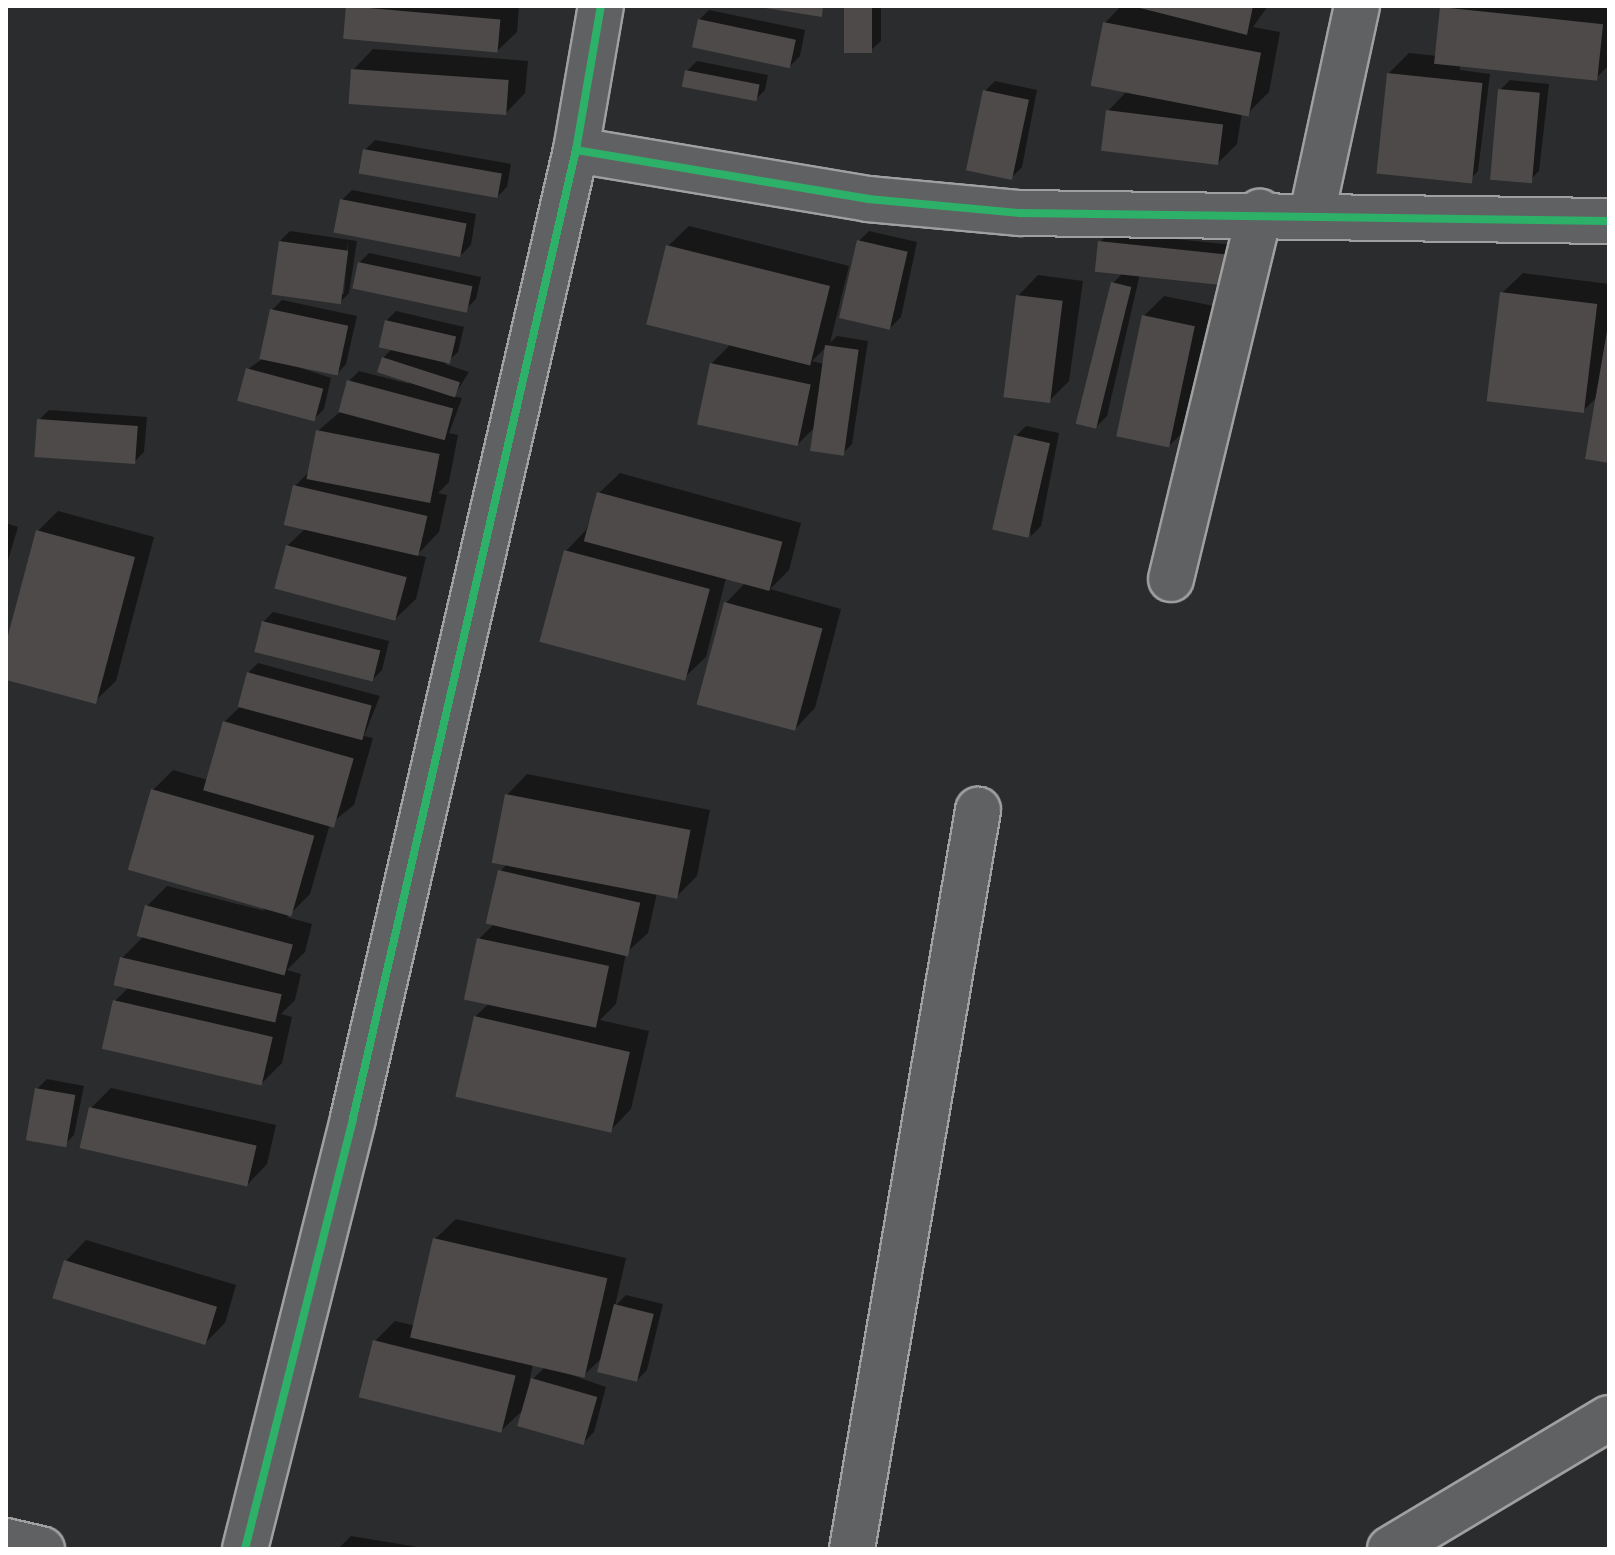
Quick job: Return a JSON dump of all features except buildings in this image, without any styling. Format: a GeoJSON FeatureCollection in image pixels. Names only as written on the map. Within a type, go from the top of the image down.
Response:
{"type":"FeatureCollection","features":[{"type":"Feature","properties":{"kind":"street"},"geometry":{"type":"LineString","coordinates":[[245,1549],[357,1103],[576,150],[601,6]]}},
{"type":"Feature","properties":{"kind":"street"},"geometry":{"type":"LineString","coordinates":[[1312,214],[1357,6]]}},
{"type":"Feature","properties":{"kind":"street"},"geometry":{"type":"LineString","coordinates":[[576,150],[914,203],[1020,213],[1260,212],[1609,221]]}},
{"type":"Feature","properties":{"kind":"street"},"geometry":{"type":"LineString","coordinates":[[1171,579],[1260,212]]}},
{"type":"Feature","properties":{"kind":"street"},"geometry":{"type":"LineString","coordinates":[[852,1549],[978,810]]}},
{"type":"Feature","properties":{"kind":"street"},"geometry":{"type":"LineString","coordinates":[[1390,1549],[1609,1418]]}},
{"type":"Feature","properties":{"kind":"street"},"geometry":{"type":"LineString","coordinates":[[6,1541],[42,1549]]}},
{"type":"Feature","properties":{"kind":"cycle path"},"geometry":{"type":"LineString","coordinates":[[245,1549],[353,1118],[576,150],[601,6]]}},
{"type":"Feature","properties":{"kind":"cycle path"},"geometry":{"type":"LineString","coordinates":[[576,150],[868,199],[1020,213],[1609,221]]}}]}
